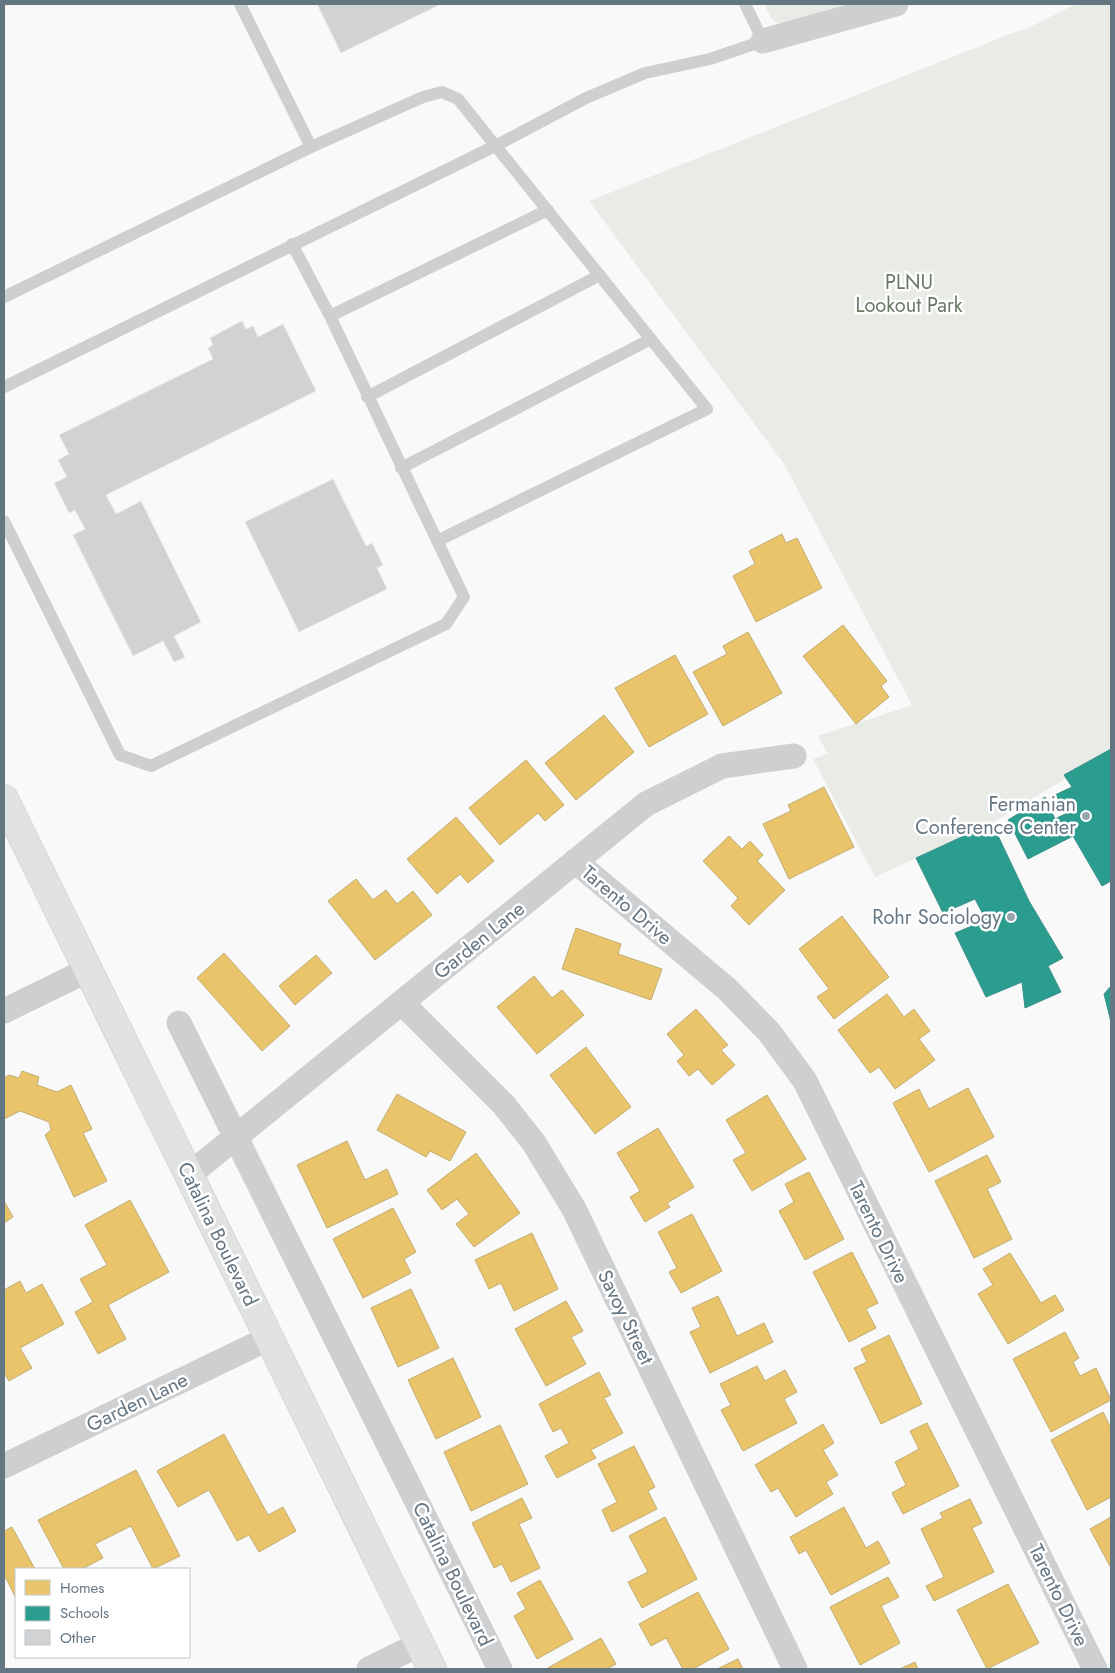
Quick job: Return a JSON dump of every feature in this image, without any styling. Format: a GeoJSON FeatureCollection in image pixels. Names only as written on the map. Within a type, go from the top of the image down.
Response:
{"type":"FeatureCollection","features":[{"type":"Feature","properties":{"kind":"main road","name":"Catalina Boulevard"},"geometry":{"type":"LineString","coordinates":[[4,799],[432,1669]]}},
{"type":"Feature","properties":{"kind":"street"},"geometry":{"type":"LineString","coordinates":[[763,41],[896,4]]}},
{"type":"Feature","properties":{"kind":"street","name":"Garden Lane"},"geometry":{"type":"LineString","coordinates":[[189,1175],[646,804],[722,766],[794,756]]}},
{"type":"Feature","properties":{"kind":"street","name":"Tarento Drive"},"geometry":{"type":"LineString","coordinates":[[576,861],[727,989],[769,1032],[805,1081],[1095,1669]]}},
{"type":"Feature","properties":{"kind":"street"},"geometry":{"type":"LineString","coordinates":[[4,1011],[88,970]]}},
{"type":"Feature","properties":{"kind":"street","name":"Savoy Street"},"geometry":{"type":"LineString","coordinates":[[402,1002],[504,1105],[534,1143],[574,1208],[795,1669]]}},
{"type":"Feature","properties":{"kind":"street","name":"Catalina Boulevard"},"geometry":{"type":"LineString","coordinates":[[179,1023],[500,1669]]}},
{"type":"Feature","properties":{"kind":"street","name":"Garden Lane"},"geometry":{"type":"LineString","coordinates":[[4,1466],[269,1338]]}},
{"type":"Feature","properties":{"kind":"street"},"geometry":{"type":"LineString","coordinates":[[368,1669],[420,1644]]}},
{"type":"Feature","properties":{"kind":"lane"},"geometry":{"type":"LineString","coordinates":[[240,4],[311,147]]}},
{"type":"Feature","properties":{"kind":"lane"},"geometry":{"type":"LineString","coordinates":[[4,387],[497,145],[586,98],[645,72],[710,58],[763,41],[745,4]]}},
{"type":"Feature","properties":{"kind":"lane"},"geometry":{"type":"LineString","coordinates":[[4,297],[311,147],[423,97],[442,92],[458,99],[497,145],[707,409],[437,541]]}},
{"type":"Feature","properties":{"kind":"lane"},"geometry":{"type":"LineString","coordinates":[[330,316],[548,210]]}},
{"type":"Feature","properties":{"kind":"lane"},"geometry":{"type":"LineString","coordinates":[[4,521],[120,755],[150,766],[446,624],[464,597],[330,316],[292,244]]}},
{"type":"Feature","properties":{"kind":"lane"},"geometry":{"type":"LineString","coordinates":[[367,397],[600,275]]}},
{"type":"Feature","properties":{"kind":"lane"},"geometry":{"type":"LineString","coordinates":[[401,468],[651,339]]}},
{"type":"Feature","properties":{"kind":"green space"},"geometry":{"type":"Polygon","coordinates":[[[765,4],[855,4],[786,25],[777,23],[772,18],[765,4]]]}},
{"type":"Feature","properties":{"kind":"green space","name":"PLNU Lookout Park"},"geometry":{"type":"Polygon","coordinates":[[[1076,4],[1111,4],[1111,751],[992,823],[875,877],[813,759],[828,754],[818,736],[912,705],[784,464],[589,201],[1024,30],[1076,4]]]}},
{"type":"Feature","properties":{"kind":"building: Homes"},"geometry":{"type":"Polygon","coordinates":[[[782,534],[786,543],[797,538],[822,588],[756,622],[733,576],[755,564],[749,551],[782,534]]]}},
{"type":"Feature","properties":{"kind":"building: Homes"},"geometry":{"type":"Polygon","coordinates":[[[843,625],[887,681],[881,686],[889,697],[856,724],[803,656],[843,625]]]}},
{"type":"Feature","properties":{"kind":"building: Homes"},"geometry":{"type":"Polygon","coordinates":[[[748,632],[782,693],[723,726],[693,672],[727,654],[723,646],[748,632]]]}},
{"type":"Feature","properties":{"kind":"building: Homes"},"geometry":{"type":"Polygon","coordinates":[[[675,655],[708,714],[649,747],[615,688],[675,655]]]}},
{"type":"Feature","properties":{"kind":"building: Homes"},"geometry":{"type":"Polygon","coordinates":[[[604,715],[634,752],[576,800],[545,763],[604,715]]]}},
{"type":"Feature","properties":{"kind":"building: Homes"},"geometry":{"type":"Polygon","coordinates":[[[526,760],[564,805],[545,821],[538,813],[500,845],[469,808],[526,760]]]}},
{"type":"Feature","properties":{"kind":"building: Homes"},"geometry":{"type":"Polygon","coordinates":[[[824,787],[854,847],[789,879],[763,824],[791,811],[788,805],[824,787]]]}},
{"type":"Feature","properties":{"kind":"building: Homes"},"geometry":{"type":"Polygon","coordinates":[[[456,817],[494,861],[468,883],[460,874],[437,894],[407,859],[456,817]]]}},
{"type":"Feature","properties":{"kind":"building: Homes"},"geometry":{"type":"Polygon","coordinates":[[[729,836],[742,849],[750,841],[763,855],[757,861],[785,890],[749,925],[731,906],[738,898],[703,861],[729,836]]]}},
{"type":"Feature","properties":{"kind":"building: Homes"},"geometry":{"type":"Polygon","coordinates":[[[356,879],[373,900],[386,890],[397,904],[413,891],[432,915],[375,960],[328,901],[356,879]]]}},
{"type":"Feature","properties":{"kind":"building: Homes"},"geometry":{"type":"Polygon","coordinates":[[[842,916],[889,977],[834,1019],[817,997],[829,989],[799,949],[842,916]]]}},
{"type":"Feature","properties":{"kind":"building: Homes"},"geometry":{"type":"Polygon","coordinates":[[[576,928],[621,944],[618,954],[662,969],[651,1000],[562,969],[576,928]]]}},
{"type":"Feature","properties":{"kind":"building: Homes"},"geometry":{"type":"Polygon","coordinates":[[[224,953],[290,1026],[262,1051],[197,978],[224,953]]]}},
{"type":"Feature","properties":{"kind":"building: Homes"},"geometry":{"type":"Polygon","coordinates":[[[316,955],[332,973],[295,1005],[279,986],[316,955]]]}},
{"type":"Feature","properties":{"kind":"building: Homes"},"geometry":{"type":"Polygon","coordinates":[[[534,976],[552,998],[562,990],[584,1015],[537,1054],[497,1007],[534,976]]]}},
{"type":"Feature","properties":{"kind":"building: Homes"},"geometry":{"type":"Polygon","coordinates":[[[887,994],[904,1017],[914,1009],[930,1031],[919,1039],[935,1060],[895,1089],[879,1067],[870,1073],[838,1030],[887,994]]]}},
{"type":"Feature","properties":{"kind":"building: Homes"},"geometry":{"type":"Polygon","coordinates":[[[696,1009],[728,1045],[721,1050],[735,1065],[712,1085],[698,1069],[689,1076],[677,1061],[684,1055],[667,1034],[696,1009]]]}},
{"type":"Feature","properties":{"kind":"building: Homes"},"geometry":{"type":"Polygon","coordinates":[[[586,1047],[631,1107],[595,1134],[550,1075],[586,1047]]]}},
{"type":"Feature","properties":{"kind":"building: Homes"},"geometry":{"type":"Polygon","coordinates":[[[22,1071],[39,1077],[37,1085],[57,1092],[71,1085],[92,1129],[83,1133],[107,1181],[74,1197],[45,1135],[51,1130],[49,1122],[20,1111],[4,1119],[4,1078],[9,1075],[19,1078],[22,1071]]]}},
{"type":"Feature","properties":{"kind":"building: Homes"},"geometry":{"type":"Polygon","coordinates":[[[968,1088],[994,1137],[929,1172],[893,1103],[919,1089],[929,1109],[968,1088]]]}},
{"type":"Feature","properties":{"kind":"building: Homes"},"geometry":{"type":"Polygon","coordinates":[[[397,1094],[466,1132],[450,1161],[430,1151],[426,1157],[377,1130],[397,1094]]]}},
{"type":"Feature","properties":{"kind":"building: Homes"},"geometry":{"type":"Polygon","coordinates":[[[767,1095],[806,1159],[752,1191],[733,1160],[746,1153],[726,1120],[767,1095]]]}},
{"type":"Feature","properties":{"kind":"building: Homes"},"geometry":{"type":"Polygon","coordinates":[[[658,1128],[694,1187],[667,1203],[670,1207],[645,1222],[630,1197],[640,1191],[617,1153],[658,1128]]]}},
{"type":"Feature","properties":{"kind":"building: Homes"},"geometry":{"type":"Polygon","coordinates":[[[347,1141],[365,1180],[387,1169],[398,1194],[327,1228],[297,1165],[347,1141]]]}},
{"type":"Feature","properties":{"kind":"building: Homes"},"geometry":{"type":"Polygon","coordinates":[[[476,1153],[520,1213],[474,1247],[456,1224],[469,1214],[457,1199],[442,1210],[427,1190],[476,1153]]]}},
{"type":"Feature","properties":{"kind":"building: Homes"},"geometry":{"type":"Polygon","coordinates":[[[987,1155],[1001,1182],[987,1189],[1012,1239],[974,1258],[935,1181],[987,1155]]]}},
{"type":"Feature","properties":{"kind":"building: Homes"},"geometry":{"type":"Polygon","coordinates":[[[809,1172],[844,1239],[805,1260],[779,1211],[794,1202],[785,1184],[809,1172]]]}},
{"type":"Feature","properties":{"kind":"building: Homes"},"geometry":{"type":"Polygon","coordinates":[[[130,1200],[169,1272],[108,1305],[126,1339],[98,1354],[75,1312],[93,1302],[80,1279],[107,1265],[85,1225],[130,1200]]]}},
{"type":"Feature","properties":{"kind":"building: Homes"},"geometry":{"type":"Polygon","coordinates":[[[4,1201],[13,1217],[4,1223],[4,1201]]]}},
{"type":"Feature","properties":{"kind":"building: Homes"},"geometry":{"type":"Polygon","coordinates":[[[393,1208],[416,1252],[404,1259],[411,1273],[363,1298],[333,1239],[393,1208]]]}},
{"type":"Feature","properties":{"kind":"building: Homes"},"geometry":{"type":"Polygon","coordinates":[[[692,1214],[722,1271],[681,1293],[669,1272],[677,1268],[658,1232],[692,1214]]]}},
{"type":"Feature","properties":{"kind":"building: Homes"},"geometry":{"type":"Polygon","coordinates":[[[532,1233],[558,1289],[514,1311],[501,1283],[489,1289],[475,1260],[532,1233]]]}},
{"type":"Feature","properties":{"kind":"building: Homes"},"geometry":{"type":"Polygon","coordinates":[[[852,1252],[878,1303],[866,1309],[876,1328],[849,1342],[813,1272],[852,1252]]]}},
{"type":"Feature","properties":{"kind":"building: Homes"},"geometry":{"type":"Polygon","coordinates":[[[1010,1253],[1041,1303],[1055,1295],[1064,1310],[1008,1344],[978,1294],[993,1285],[983,1269],[1010,1253]]]}},
{"type":"Feature","properties":{"kind":"building: Homes"},"geometry":{"type":"Polygon","coordinates":[[[20,1281],[26,1293],[42,1284],[64,1324],[20,1348],[32,1368],[9,1381],[4,1373],[4,1290],[20,1281]]]}},
{"type":"Feature","properties":{"kind":"building: Homes"},"geometry":{"type":"Polygon","coordinates":[[[411,1289],[439,1348],[398,1367],[371,1308],[411,1289]]]}},
{"type":"Feature","properties":{"kind":"building: Homes"},"geometry":{"type":"Polygon","coordinates":[[[718,1296],[737,1336],[764,1323],[773,1342],[710,1373],[690,1332],[701,1327],[692,1308],[718,1296]]]}},
{"type":"Feature","properties":{"kind":"building: Homes"},"geometry":{"type":"Polygon","coordinates":[[[566,1301],[583,1331],[571,1337],[586,1364],[546,1386],[515,1329],[566,1301]]]}},
{"type":"Feature","properties":{"kind":"building: Homes"},"geometry":{"type":"Polygon","coordinates":[[[1065,1332],[1079,1358],[1073,1362],[1080,1376],[1096,1368],[1111,1400],[1051,1432],[1013,1359],[1065,1332]]]}},
{"type":"Feature","properties":{"kind":"building: Homes"},"geometry":{"type":"Polygon","coordinates":[[[889,1335],[922,1404],[881,1424],[854,1368],[867,1362],[861,1349],[889,1335]]]}},
{"type":"Feature","properties":{"kind":"building: Homes"},"geometry":{"type":"Polygon","coordinates":[[[453,1358],[481,1417],[436,1439],[408,1380],[453,1358]]]}},
{"type":"Feature","properties":{"kind":"building: Homes"},"geometry":{"type":"Polygon","coordinates":[[[757,1366],[765,1381],[785,1370],[797,1392],[784,1399],[797,1423],[743,1451],[721,1410],[731,1405],[720,1384],[757,1366]]]}},
{"type":"Feature","properties":{"kind":"building: Homes"},"geometry":{"type":"Polygon","coordinates":[[[599,1372],[611,1395],[604,1398],[623,1433],[591,1450],[596,1458],[557,1478],[545,1456],[569,1443],[561,1428],[553,1432],[539,1404],[599,1372]]]}},
{"type":"Feature","properties":{"kind":"building: Homes"},"geometry":{"type":"Polygon","coordinates":[[[1103,1412],[1111,1428],[1111,1497],[1087,1510],[1051,1440],[1103,1412]]]}},
{"type":"Feature","properties":{"kind":"building: Homes"},"geometry":{"type":"Polygon","coordinates":[[[927,1423],[959,1486],[903,1514],[892,1493],[906,1485],[895,1462],[919,1449],[910,1431],[927,1423]]]}},
{"type":"Feature","properties":{"kind":"building: Homes"},"geometry":{"type":"Polygon","coordinates":[[[823,1424],[834,1443],[823,1450],[838,1475],[826,1482],[833,1494],[796,1517],[778,1488],[771,1492],[755,1465],[823,1424]]]}},
{"type":"Feature","properties":{"kind":"building: Homes"},"geometry":{"type":"Polygon","coordinates":[[[500,1425],[528,1484],[471,1511],[444,1452],[500,1425]]]}},
{"type":"Feature","properties":{"kind":"building: Homes"},"geometry":{"type":"Polygon","coordinates":[[[224,1434],[268,1515],[283,1507],[296,1531],[259,1552],[249,1535],[237,1541],[209,1490],[178,1507],[157,1471],[224,1434]]]}},
{"type":"Feature","properties":{"kind":"building: Homes"},"geometry":{"type":"Polygon","coordinates":[[[634,1446],[655,1487],[648,1491],[657,1509],[612,1532],[602,1510],[617,1502],[598,1464],[634,1446]]]}},
{"type":"Feature","properties":{"kind":"building: Homes"},"geometry":{"type":"Polygon","coordinates":[[[136,1470],[180,1556],[152,1568],[131,1526],[95,1544],[103,1558],[84,1568],[63,1568],[38,1520],[136,1470]]]}},
{"type":"Feature","properties":{"kind":"building: Homes"},"geometry":{"type":"Polygon","coordinates":[[[522,1498],[532,1518],[519,1524],[540,1568],[511,1582],[502,1564],[494,1568],[472,1523],[522,1498]]]}},
{"type":"Feature","properties":{"kind":"building: Homes"},"geometry":{"type":"Polygon","coordinates":[[[970,1499],[982,1523],[972,1528],[994,1572],[934,1601],[926,1586],[944,1577],[921,1529],[943,1518],[940,1513],[970,1499]]]}},
{"type":"Feature","properties":{"kind":"building: Homes"},"geometry":{"type":"Polygon","coordinates":[[[844,1507],[866,1548],[878,1541],[890,1563],[831,1595],[806,1550],[799,1554],[790,1537],[844,1507]]]}},
{"type":"Feature","properties":{"kind":"building: Homes"},"geometry":{"type":"Polygon","coordinates":[[[665,1517],[697,1579],[642,1608],[628,1582],[648,1572],[629,1536],[665,1517]]]}},
{"type":"Feature","properties":{"kind":"building: Homes"},"geometry":{"type":"Polygon","coordinates":[[[1111,1517],[1111,1568],[1090,1529],[1111,1517]]]}},
{"type":"Feature","properties":{"kind":"building: Homes"},"geometry":{"type":"Polygon","coordinates":[[[12,1527],[34,1568],[15,1568],[15,1597],[6,1578],[4,1579],[4,1531],[12,1527]]]}},
{"type":"Feature","properties":{"kind":"building: Homes"},"geometry":{"type":"Polygon","coordinates":[[[888,1577],[899,1597],[881,1606],[900,1643],[860,1665],[830,1607],[888,1577]]]}},
{"type":"Feature","properties":{"kind":"building: Homes"},"geometry":{"type":"Polygon","coordinates":[[[540,1580],[573,1639],[537,1659],[514,1616],[526,1609],[517,1593],[540,1580]]]}},
{"type":"Feature","properties":{"kind":"building: Homes"},"geometry":{"type":"Polygon","coordinates":[[[1008,1584],[1039,1643],[987,1669],[957,1610],[1008,1584]]]}},
{"type":"Feature","properties":{"kind":"building: Homes"},"geometry":{"type":"Polygon","coordinates":[[[698,1592],[729,1649],[693,1669],[683,1669],[666,1638],[651,1646],[639,1624],[698,1592]]]}},
{"type":"Feature","properties":{"kind":"building: Homes"},"geometry":{"type":"Polygon","coordinates":[[[601,1638],[616,1664],[607,1669],[546,1669],[601,1638]]]}},
{"type":"Feature","properties":{"kind":"building: Homes"},"geometry":{"type":"Polygon","coordinates":[[[738,1659],[743,1669],[717,1669],[738,1659]]]}},
{"type":"Feature","properties":{"kind":"building: Homes"},"geometry":{"type":"Polygon","coordinates":[[[915,1662],[918,1669],[900,1669],[915,1662]]]}},
{"type":"Feature","properties":{"kind":"building: Schools","name":"Fermanian Conference Center"},"geometry":{"type":"Polygon","coordinates":[[[1111,749],[1111,881],[1102,886],[1073,836],[1028,859],[1008,820],[1045,797],[1055,819],[1069,812],[1055,795],[1072,787],[1064,775],[1111,749]]]}},
{"type":"Feature","properties":{"kind":"building: Schools","name":"Rohr Sociology"},"geometry":{"type":"Polygon","coordinates":[[[992,823],[1029,901],[1063,958],[1048,966],[1061,992],[1025,1008],[1022,982],[986,997],[955,933],[986,920],[975,899],[943,913],[916,858],[992,823]]]}},
{"type":"Feature","properties":{"kind":"building: Schools"},"geometry":{"type":"Polygon","coordinates":[[[1111,986],[1111,1022],[1104,994],[1111,986]]]}},
{"type":"Feature","properties":{"kind":"building: Other"},"geometry":{"type":"Polygon","coordinates":[[[317,4],[441,4],[341,53],[317,4]]]}},
{"type":"Feature","properties":{"kind":"building: Other"},"geometry":{"type":"Polygon","coordinates":[[[242,321],[246,329],[253,326],[258,337],[283,324],[316,391],[106,495],[116,514],[141,501],[201,622],[174,636],[185,657],[174,662],[163,641],[133,656],[73,535],[85,529],[75,510],[69,513],[54,483],[67,477],[58,460],[69,454],[59,435],[213,359],[208,348],[213,345],[210,338],[242,321]]]}},
{"type":"Feature","properties":{"kind":"building: Other"},"geometry":{"type":"Polygon","coordinates":[[[333,479],[366,546],[372,543],[383,565],[377,568],[387,589],[299,632],[245,522],[333,479]]]}},
{"type":"Feature","properties":{"kind":"place","name":"Fermanian Conference Center"},"geometry":{"type":"Point","coordinates":[1086,816]}},
{"type":"Feature","properties":{"kind":"place","name":"Rohr Sociology"},"geometry":{"type":"Point","coordinates":[1011,917]}}]}
